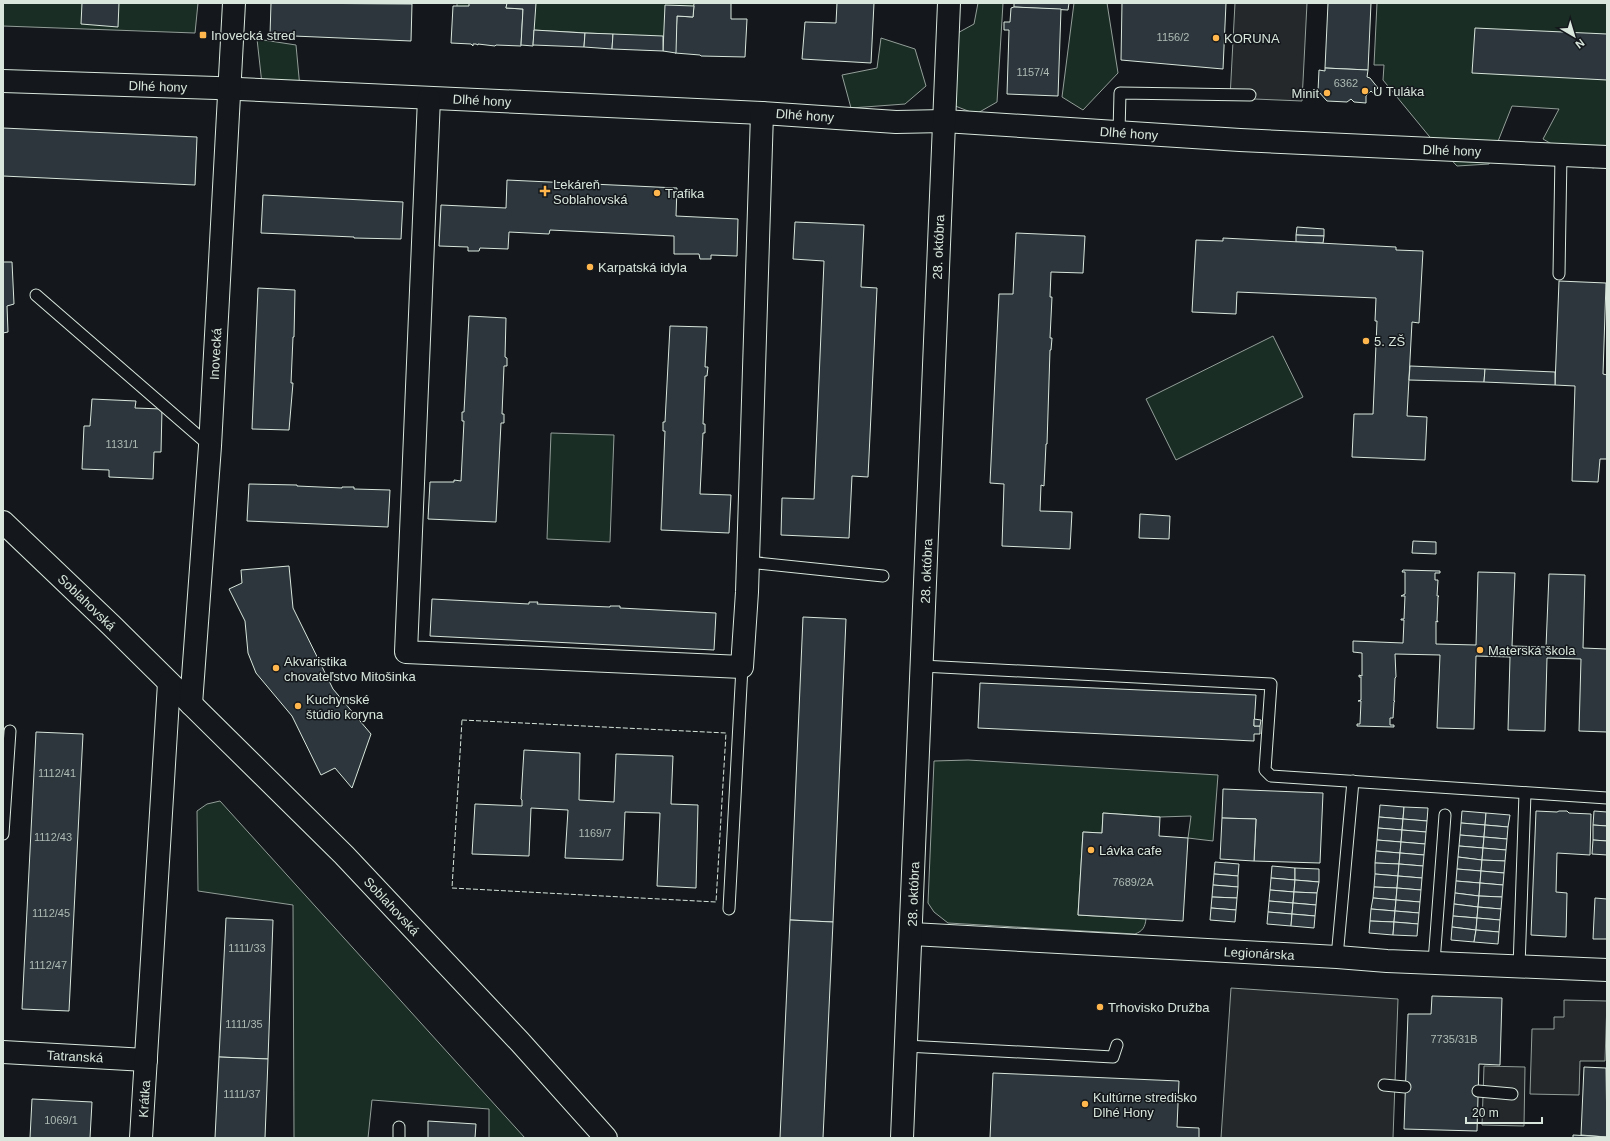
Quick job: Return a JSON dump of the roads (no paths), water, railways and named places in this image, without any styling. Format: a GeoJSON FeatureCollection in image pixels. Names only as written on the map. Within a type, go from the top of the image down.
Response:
{"type":"FeatureCollection","features":[{"type":"Feature","properties":{"kind":"street","name":"Inovecká"},"geometry":{"type":"LineString","coordinates":[[191,704],[210,446],[234,3]]}},
{"type":"Feature","properties":{"kind":"street","name":"28. októbra"},"geometry":{"type":"LineString","coordinates":[[902,1138],[912,934],[949,3]]}},
{"type":"Feature","properties":{"kind":"street","name":"Dlhé hony"},"geometry":{"type":"LineString","coordinates":[[3,81],[230,89],[762,113],[896,122],[944,121],[1248,140],[1607,157]]}},
{"type":"Feature","properties":{"kind":"street"},"geometry":{"type":"LineString","coordinates":[[429,98],[406,652],[742,667],[748,562],[762,113]]}},
{"type":"Feature","properties":{"kind":"street","name":"Soblahovská"},"geometry":{"type":"LineString","coordinates":[[3,522],[111,625],[344,855],[520,1042],[606,1138]]}},
{"type":"Feature","properties":{"kind":"street"},"geometry":{"type":"LineString","coordinates":[[146,1060],[169,682]]}},
{"type":"Feature","properties":{"kind":"street","name":"Legionárska"},"geometry":{"type":"LineString","coordinates":[[912,934],[1337,957],[1386,961],[1607,970]]}},
{"type":"Feature","properties":{"kind":"street","name":"Tatranská"},"geometry":{"type":"LineString","coordinates":[[3,1052],[146,1060]]}},
{"type":"Feature","properties":{"kind":"street","name":"Krátka"},"geometry":{"type":"LineString","coordinates":[[141,1138],[146,1060]]}},
{"type":"Feature","properties":{"kind":"lane"},"geometry":{"type":"LineString","coordinates":[[1119,132],[1120,92],[1250,95]]}},
{"type":"Feature","properties":{"kind":"lane"},"geometry":{"type":"LineString","coordinates":[[1559,274],[1561,155]]}},
{"type":"Feature","properties":{"kind":"lane"},"geometry":{"type":"LineString","coordinates":[[36,295],[210,446]]}},
{"type":"Feature","properties":{"kind":"lane"},"geometry":{"type":"LineString","coordinates":[[748,562],[883,576]]}},
{"type":"Feature","properties":{"kind":"lane"},"geometry":{"type":"LineString","coordinates":[[922,666],[1271,684],[1265,770],[1271,776],[1607,798]]}},
{"type":"Feature","properties":{"kind":"lane"},"geometry":{"type":"LineString","coordinates":[[728,909],[742,667]]}},
{"type":"Feature","properties":{"kind":"lane"},"geometry":{"type":"LineString","coordinates":[[3,834],[10,731]]}},
{"type":"Feature","properties":{"kind":"lane"},"geometry":{"type":"LineString","coordinates":[[1337,957],[1353,781]]}},
{"type":"Feature","properties":{"kind":"lane"},"geometry":{"type":"LineString","coordinates":[[1519,967],[1525,793]]}},
{"type":"Feature","properties":{"kind":"lane"},"geometry":{"type":"LineString","coordinates":[[1434,962],[1445,815]]}},
{"type":"Feature","properties":{"kind":"lane"},"geometry":{"type":"LineString","coordinates":[[906,1046],[1113,1057],[1117,1045]]}},
{"type":"Feature","properties":{"kind":"lane"},"geometry":{"type":"LineString","coordinates":[[1384,1085],[1405,1086]]}},
{"type":"Feature","properties":{"kind":"lane"},"geometry":{"type":"LineString","coordinates":[[1478,1091],[1512,1094]]}},
{"type":"Feature","properties":{"kind":"place","name":"Inovecká stred"},"geometry":{"type":"Point","coordinates":[203,35]}},
{"type":"Feature","properties":{"kind":"place","name":"KORUNA"},"geometry":{"type":"Point","coordinates":[1216,38]}},
{"type":"Feature","properties":{"kind":"place","name":"U Tuláka"},"geometry":{"type":"Point","coordinates":[1365,91]}},
{"type":"Feature","properties":{"kind":"place","name":"Minit"},"geometry":{"type":"Point","coordinates":[1327,93]}},
{"type":"Feature","properties":{"kind":"place","name":"Lekáreň Soblahovská"},"geometry":{"type":"Point","coordinates":[545,191]}},
{"type":"Feature","properties":{"kind":"place","name":"Trafika"},"geometry":{"type":"Point","coordinates":[657,193]}},
{"type":"Feature","properties":{"kind":"place","name":"Karpatská idyla"},"geometry":{"type":"Point","coordinates":[590,267]}},
{"type":"Feature","properties":{"kind":"place","name":"5. ZŠ"},"geometry":{"type":"Point","coordinates":[1366,341]}},
{"type":"Feature","properties":{"kind":"place","name":"Materská škola"},"geometry":{"type":"Point","coordinates":[1480,650]}},
{"type":"Feature","properties":{"kind":"place","name":"Akvaristika chovateľstvo Mitošinka"},"geometry":{"type":"Point","coordinates":[276,668]}},
{"type":"Feature","properties":{"kind":"place","name":"Kuchynské štúdio koryna"},"geometry":{"type":"Point","coordinates":[298,706]}},
{"type":"Feature","properties":{"kind":"place","name":"Lávka cafe"},"geometry":{"type":"Point","coordinates":[1091,850]}},
{"type":"Feature","properties":{"kind":"place","name":"Trhovisko Družba"},"geometry":{"type":"Point","coordinates":[1100,1007]}},
{"type":"Feature","properties":{"kind":"place","name":"Kultúrne stredisko Dlhé Hony"},"geometry":{"type":"Point","coordinates":[1085,1104]}}]}
